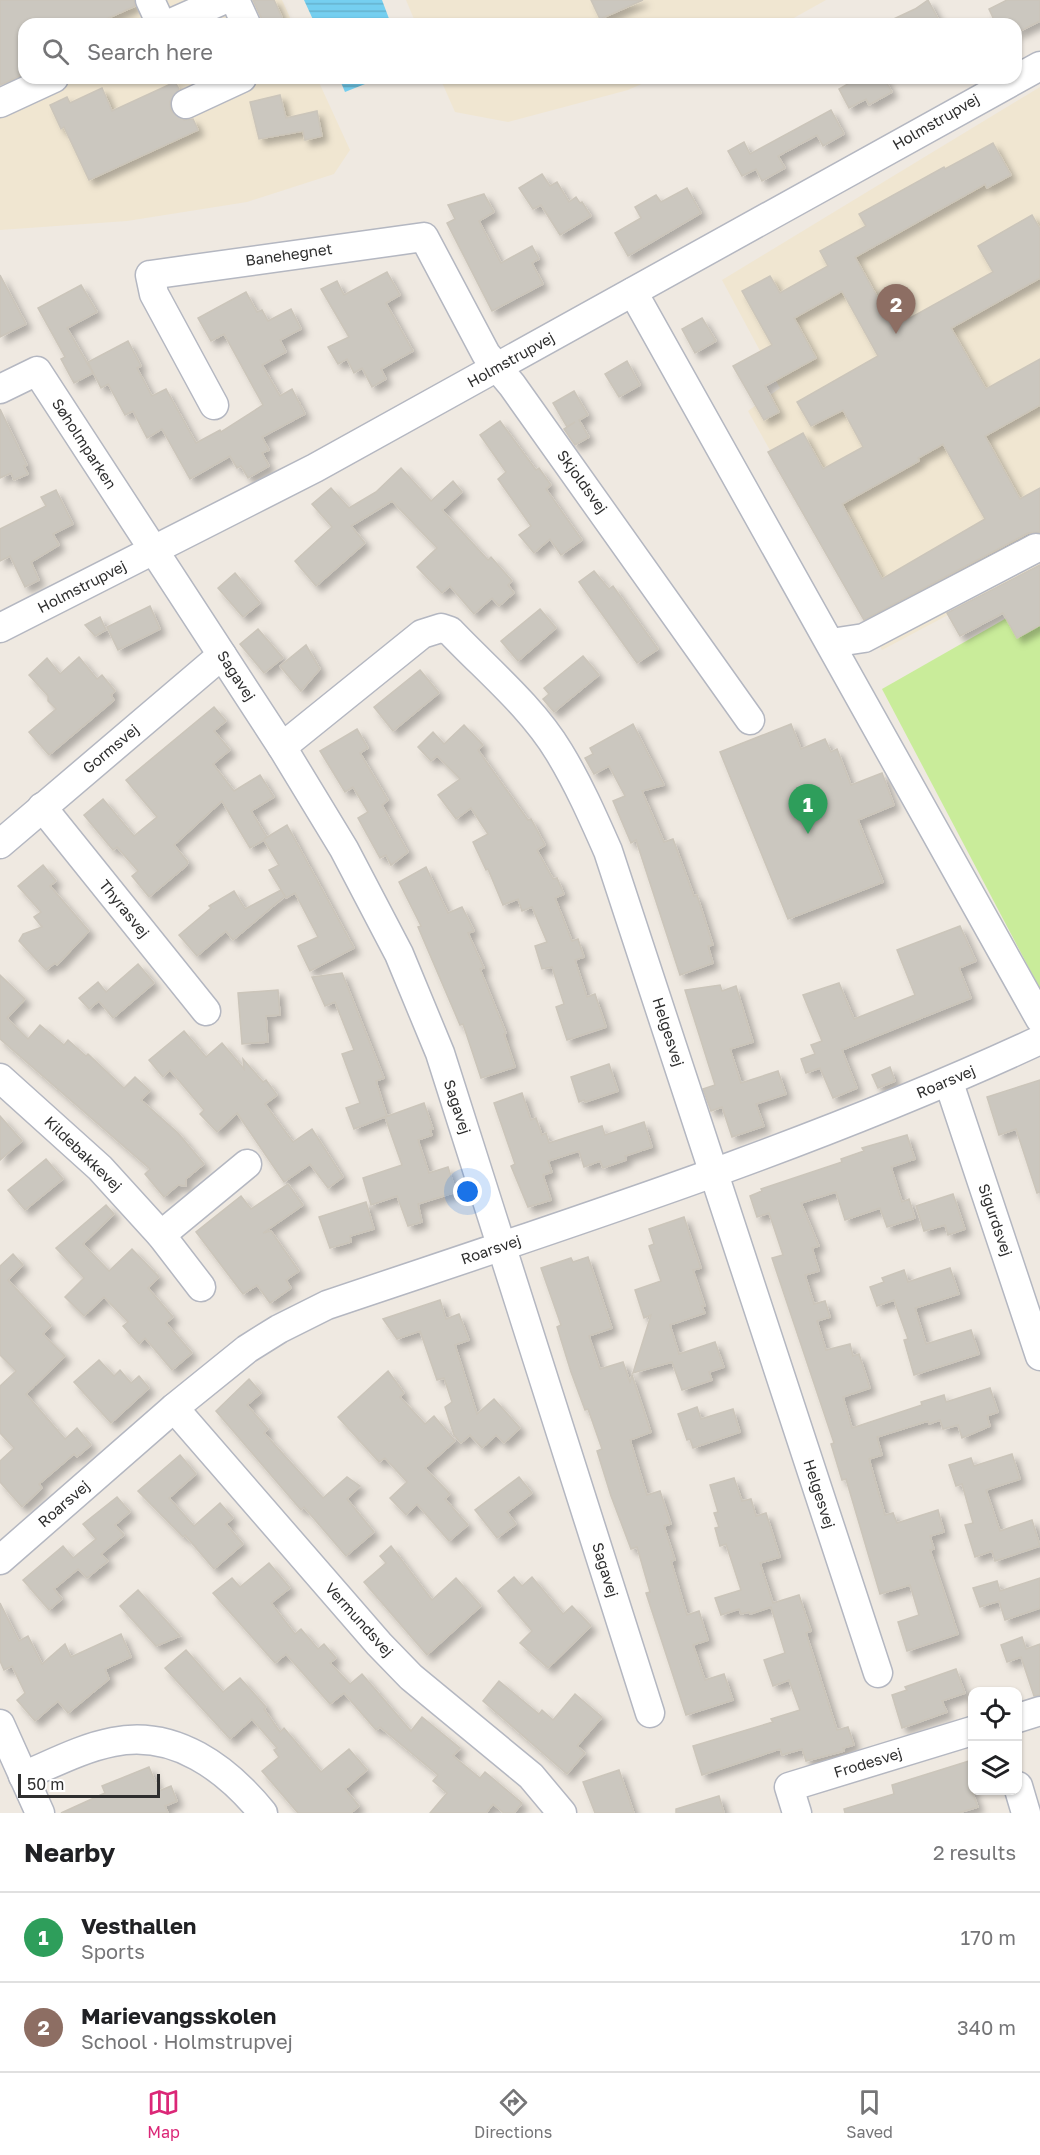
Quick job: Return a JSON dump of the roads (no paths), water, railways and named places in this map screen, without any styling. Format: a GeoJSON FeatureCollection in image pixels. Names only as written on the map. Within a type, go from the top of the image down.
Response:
{"type":"FeatureCollection","features":[{"type":"Feature","properties":{"kind":"street"},"geometry":{"type":"LineString","coordinates":[[150,0],[158,18]]}},
{"type":"Feature","properties":{"kind":"street"},"geometry":{"type":"LineString","coordinates":[[182,18],[223,0]]}},
{"type":"Feature","properties":{"kind":"street"},"geometry":{"type":"LineString","coordinates":[[235,0],[243,18]]}},
{"type":"Feature","properties":{"kind":"street","name":"Holmstrupvej"},"geometry":{"type":"LineString","coordinates":[[1022,76],[1040,66]]}},
{"type":"Feature","properties":{"kind":"street"},"geometry":{"type":"LineString","coordinates":[[0,103],[41,84]]}},
{"type":"Feature","properties":{"kind":"street"},"geometry":{"type":"LineString","coordinates":[[186,104],[229,84]]}},
{"type":"Feature","properties":{"kind":"street","name":"Holmstrupvej"},"geometry":{"type":"LineString","coordinates":[[0,628],[315,468],[1008,84]]}},
{"type":"Feature","properties":{"kind":"street","name":"Banehegnet"},"geometry":{"type":"LineString","coordinates":[[214,405],[154,294],[150,275],[424,237],[486,354],[498,367]]}},
{"type":"Feature","properties":{"kind":"street"},"geometry":{"type":"LineString","coordinates":[[633,292],[1040,1019]]}},
{"type":"Feature","properties":{"kind":"street","name":"Skjoldsvej"},"geometry":{"type":"LineString","coordinates":[[498,367],[666,597],[710,665],[750,720]]}},
{"type":"Feature","properties":{"kind":"street","name":"Søholmparken"},"geometry":{"type":"LineString","coordinates":[[0,389],[37,371],[153,551]]}},
{"type":"Feature","properties":{"kind":"street"},"geometry":{"type":"LineString","coordinates":[[831,643],[864,638],[1036,548]]}},
{"type":"Feature","properties":{"kind":"street","name":"Sagavej"},"geometry":{"type":"LineString","coordinates":[[153,551],[282,747],[344,849],[399,954],[440,1053],[650,1713]]}},
{"type":"Feature","properties":{"kind":"street","name":"Helgesvej"},"geometry":{"type":"LineString","coordinates":[[282,747],[422,634],[441,628],[450,632],[534,719],[558,751],[586,801],[608,851],[878,1673]]}},
{"type":"Feature","properties":{"kind":"street","name":"Gormsvej"},"geometry":{"type":"LineString","coordinates":[[0,844],[222,655]]}},
{"type":"Feature","properties":{"kind":"street","name":"Thyrasvej"},"geometry":{"type":"LineString","coordinates":[[42,807],[206,1011]]}},
{"type":"Feature","properties":{"kind":"street","name":"Roarsvej"},"geometry":{"type":"LineString","coordinates":[[0,1560],[174,1408],[248,1349],[279,1329],[327,1305],[714,1173],[949,1083],[1040,1040]]}},
{"type":"Feature","properties":{"kind":"street","name":"Kildebakkevej"},"geometry":{"type":"LineString","coordinates":[[0,1078],[100,1168],[161,1235],[201,1287]]}},
{"type":"Feature","properties":{"kind":"street","name":"Sigurdsvej"},"geometry":{"type":"LineString","coordinates":[[949,1083],[1040,1356]]}},
{"type":"Feature","properties":{"kind":"street"},"geometry":{"type":"LineString","coordinates":[[161,1235],[247,1164]]}},
{"type":"Feature","properties":{"kind":"street","name":"Vermundsvej"},"geometry":{"type":"LineString","coordinates":[[174,1408],[379,1644],[411,1677],[531,1776],[562,1813]]}},
{"type":"Feature","properties":{"kind":"street"},"geometry":{"type":"LineString","coordinates":[[1022,1716],[1040,1711]]}},
{"type":"Feature","properties":{"kind":"street"},"geometry":{"type":"LineString","coordinates":[[0,1724],[40,1813]]}},
{"type":"Feature","properties":{"kind":"street","name":"Frodesvej"},"geometry":{"type":"LineString","coordinates":[[797,1813],[789,1787],[968,1732]]}},
{"type":"Feature","properties":{"kind":"street"},"geometry":{"type":"LineString","coordinates":[[23,1776],[87,1749],[115,1741],[152,1742],[181,1748],[210,1762],[243,1789],[263,1813]]}},
{"type":"Feature","properties":{"kind":"street"},"geometry":{"type":"LineString","coordinates":[[1020,1795],[1026,1813]]}},
{"type":"Feature","properties":{"kind":"water"},"geometry":{"type":"Polygon","coordinates":[[[304,0],[382,0],[389,18],[312,18],[304,0]]]}},
{"type":"Feature","properties":{"kind":"water"},"geometry":{"type":"Polygon","coordinates":[[[342,84],[365,84],[345,92],[342,84]]]}},
{"type":"Feature","properties":{"kind":"place","name":"Marievangsskolen"},"geometry":{"type":"Point","coordinates":[896,334]}},
{"type":"Feature","properties":{"kind":"place","name":"Vesthallen"},"geometry":{"type":"Point","coordinates":[808,834]}}]}
